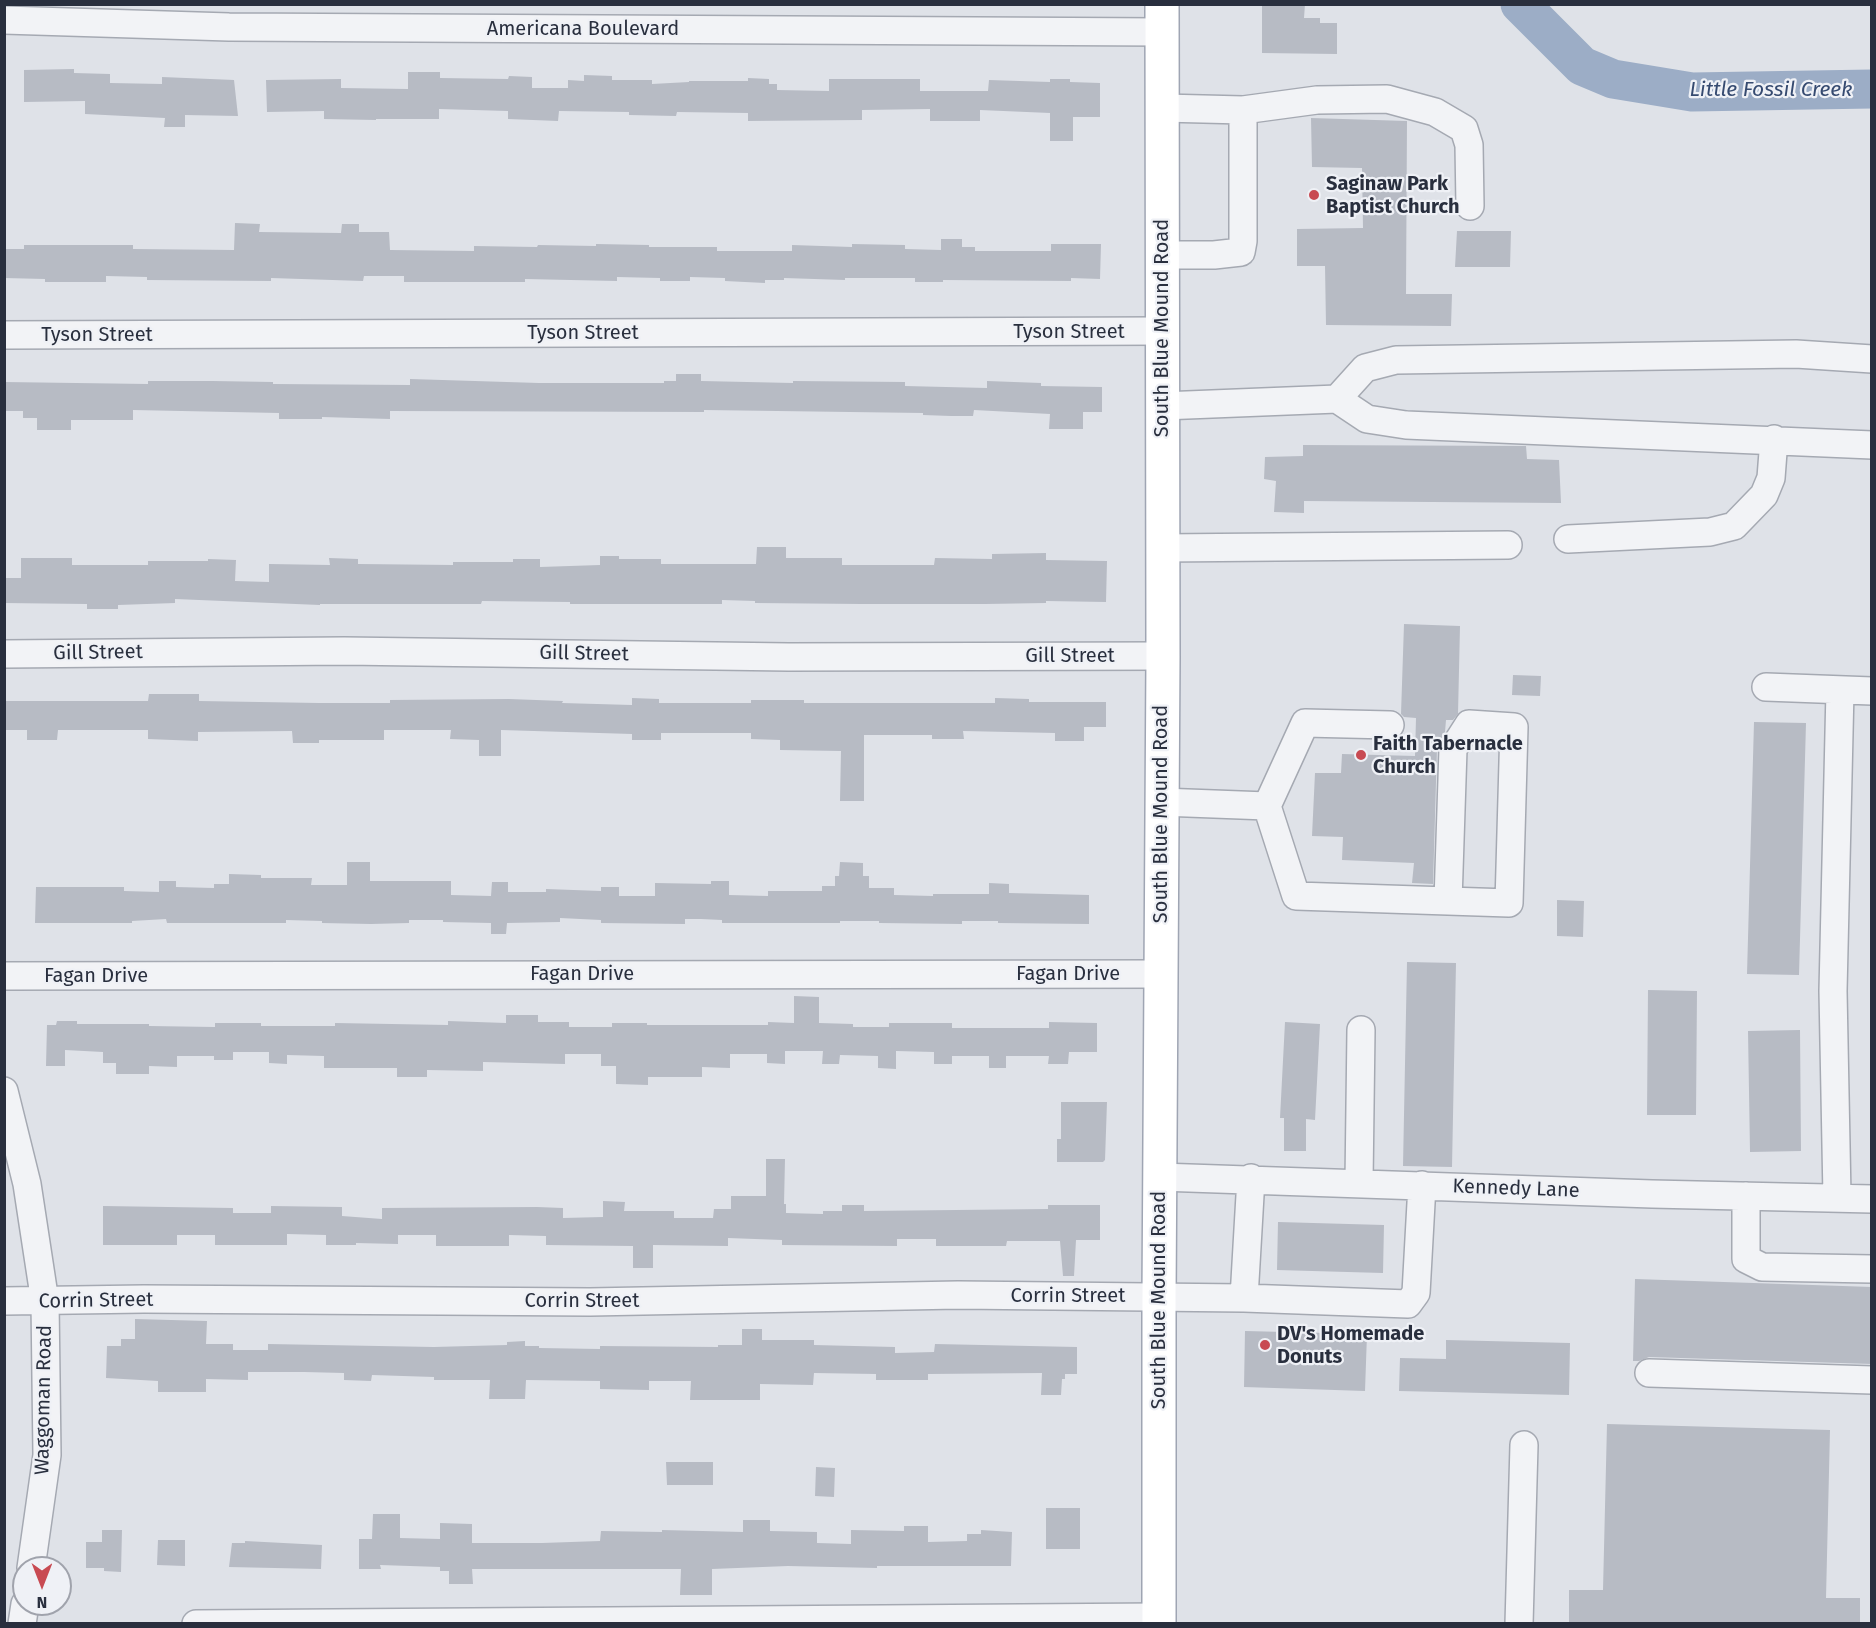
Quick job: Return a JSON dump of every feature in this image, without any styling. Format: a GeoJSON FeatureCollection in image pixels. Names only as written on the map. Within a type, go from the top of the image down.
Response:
{"type":"FeatureCollection","features":[{"type":"Feature","properties":{"kind":"main road","name":"South Blue Mound Road"},"geometry":{"type":"LineString","coordinates":[[1159,1620],[1163,656],[1162,18]]}},
{"type":"Feature","properties":{"kind":"street","name":"Americana Boulevard"},"geometry":{"type":"LineString","coordinates":[[4,20],[230,27],[1162,18]]}},
{"type":"Feature","properties":{"kind":"street"},"geometry":{"type":"LineString","coordinates":[[1163,108],[1243,110],[1317,100],[1387,99],[1435,112],[1464,129],[1469,145],[1470,206]]}},
{"type":"Feature","properties":{"kind":"street"},"geometry":{"type":"LineString","coordinates":[[1162,255],[1214,255],[1240,252],[1243,241],[1243,110]]}},
{"type":"Feature","properties":{"kind":"street","name":"Tyson Street"},"geometry":{"type":"LineString","coordinates":[[4,335],[1161,331]]}},
{"type":"Feature","properties":{"kind":"street"},"geometry":{"type":"LineString","coordinates":[[1337,399],[1365,368],[1396,360],[1796,354],[1872,359]]}},
{"type":"Feature","properties":{"kind":"street"},"geometry":{"type":"LineString","coordinates":[[1162,406],[1337,399],[1367,419],[1406,425],[1872,445]]}},
{"type":"Feature","properties":{"kind":"street"},"geometry":{"type":"LineString","coordinates":[[1568,539],[1710,532],[1734,526],[1764,495],[1771,478],[1774,439]]}},
{"type":"Feature","properties":{"kind":"street"},"geometry":{"type":"LineString","coordinates":[[1162,548],[1509,545]]}},
{"type":"Feature","properties":{"kind":"street","name":"Gill Street"},"geometry":{"type":"LineString","coordinates":[[4,654],[344,651],[789,657],[1163,656]]}},
{"type":"Feature","properties":{"kind":"street"},"geometry":{"type":"LineString","coordinates":[[1766,687],[1872,691]]}},
{"type":"Feature","properties":{"kind":"street"},"geometry":{"type":"LineString","coordinates":[[1837,1197],[1833,991],[1840,690]]}},
{"type":"Feature","properties":{"kind":"street"},"geometry":{"type":"LineString","coordinates":[[1390,725],[1305,723],[1267,806],[1296,896],[1448,901],[1509,903],[1514,727],[1469,724],[1453,749],[1448,901]]}},
{"type":"Feature","properties":{"kind":"street"},"geometry":{"type":"LineString","coordinates":[[1161,802],[1267,806]]}},
{"type":"Feature","properties":{"kind":"street","name":"Fagan Drive"},"geometry":{"type":"LineString","coordinates":[[4,976],[1160,974]]}},
{"type":"Feature","properties":{"kind":"street"},"geometry":{"type":"LineString","coordinates":[[1359,1182],[1361,1030]]}},
{"type":"Feature","properties":{"kind":"street","name":"Waggoman Road"},"geometry":{"type":"LineString","coordinates":[[4,1091],[27,1184],[45,1302],[47,1455],[33,1556]]}},
{"type":"Feature","properties":{"kind":"street","name":"Kennedy Lane"},"geometry":{"type":"LineString","coordinates":[[1160,1177],[1251,1178],[1872,1199]]}},
{"type":"Feature","properties":{"kind":"street"},"geometry":{"type":"LineString","coordinates":[[1244,1298],[1251,1178]]}},
{"type":"Feature","properties":{"kind":"street","name":"Corrin Street"},"geometry":{"type":"LineString","coordinates":[[4,1301],[144,1299],[590,1302],[958,1295],[1244,1298],[1408,1304],[1416,1293],[1422,1185]]}},
{"type":"Feature","properties":{"kind":"street"},"geometry":{"type":"LineString","coordinates":[[1746,1196],[1746,1259],[1762,1267],[1872,1269]]}},
{"type":"Feature","properties":{"kind":"street"},"geometry":{"type":"LineString","coordinates":[[1649,1373],[1872,1380]]}},
{"type":"Feature","properties":{"kind":"street"},"geometry":{"type":"LineString","coordinates":[[1519,1623],[1524,1445]]}},
{"type":"Feature","properties":{"kind":"street"},"geometry":{"type":"LineString","coordinates":[[196,1623],[1159,1620]]}},
{"type":"Feature","properties":{"kind":"building"},"geometry":{"type":"Polygon","coordinates":[[[1262,4],[1305,4],[1304,18],[1320,18],[1320,23],[1337,23],[1337,54],[1262,53],[1262,4]]]}},
{"type":"Feature","properties":{"kind":"building"},"geometry":{"type":"Polygon","coordinates":[[[74,69],[74,73],[110,74],[110,83],[162,84],[162,77],[234,80],[238,116],[185,115],[185,127],[164,127],[165,118],[85,114],[85,101],[24,102],[24,70],[74,69]]]}},
{"type":"Feature","properties":{"kind":"building"},"geometry":{"type":"Polygon","coordinates":[[[408,72],[440,72],[440,78],[532,77],[532,88],[568,88],[568,80],[584,81],[584,75],[612,76],[612,80],[652,80],[652,84],[689,81],[748,81],[748,78],[769,79],[769,84],[777,84],[777,90],[829,91],[829,79],[920,79],[920,91],[988,91],[989,80],[1050,82],[1050,79],[1070,79],[1070,82],[1100,83],[1100,117],[1073,117],[1073,141],[1050,141],[1050,113],[980,110],[980,121],[930,121],[930,109],[862,110],[862,120],[748,121],[748,113],[677,112],[676,116],[629,115],[629,112],[559,111],[558,121],[508,119],[508,111],[439,109],[439,119],[376,120],[324,119],[324,111],[267,112],[266,80],[341,79],[341,88],[408,89],[408,72]]]}},
{"type":"Feature","properties":{"kind":"building"},"geometry":{"type":"Polygon","coordinates":[[[1311,118],[1407,121],[1406,294],[1452,294],[1451,326],[1326,325],[1325,266],[1297,266],[1297,229],[1363,228],[1362,168],[1312,167],[1311,118]]]}},
{"type":"Feature","properties":{"kind":"building"},"geometry":{"type":"Polygon","coordinates":[[[235,223],[260,224],[259,232],[341,233],[342,224],[359,224],[359,232],[389,232],[390,250],[474,251],[474,246],[537,247],[538,245],[596,246],[596,244],[717,247],[717,251],[792,251],[792,245],[852,247],[852,244],[905,245],[905,249],[941,250],[941,239],[962,239],[962,247],[975,247],[975,251],[1051,251],[1051,244],[1101,244],[1100,279],[915,282],[915,278],[845,278],[845,280],[784,278],[784,280],[765,280],[765,283],[690,277],[690,281],[617,277],[617,281],[525,279],[525,282],[404,282],[404,276],[364,276],[363,281],[271,278],[271,281],[147,280],[147,277],[106,276],[106,282],[45,282],[45,279],[4,278],[4,249],[24,249],[24,245],[133,245],[133,249],[234,250],[235,223]]]}},
{"type":"Feature","properties":{"kind":"building"},"geometry":{"type":"Polygon","coordinates":[[[1457,231],[1511,231],[1510,267],[1455,267],[1457,231]]]}},
{"type":"Feature","properties":{"kind":"building"},"geometry":{"type":"Polygon","coordinates":[[[676,374],[701,374],[701,381],[905,382],[905,386],[987,388],[987,381],[1041,383],[1041,386],[1102,387],[1102,412],[1083,412],[1083,429],[1049,429],[1050,414],[974,410],[973,416],[923,415],[923,413],[704,410],[704,412],[390,411],[390,419],[322,417],[322,419],[279,419],[279,413],[133,410],[133,420],[71,420],[71,430],[37,430],[37,418],[23,418],[23,411],[4,411],[4,382],[148,384],[148,381],[212,381],[410,385],[410,379],[539,383],[664,383],[664,381],[676,381],[676,374]]]}},
{"type":"Feature","properties":{"kind":"building"},"geometry":{"type":"Polygon","coordinates":[[[1303,445],[1526,446],[1527,459],[1559,460],[1561,503],[1304,501],[1304,513],[1274,512],[1276,481],[1264,479],[1265,457],[1303,456],[1303,445]]]}},
{"type":"Feature","properties":{"kind":"building"},"geometry":{"type":"Polygon","coordinates":[[[757,547],[786,547],[786,558],[842,558],[842,565],[934,565],[935,558],[992,559],[992,554],[1046,553],[1046,560],[1107,561],[1106,602],[862,604],[755,603],[755,601],[722,600],[722,604],[570,604],[570,602],[482,601],[481,604],[320,605],[175,599],[175,603],[118,605],[118,609],[87,609],[87,604],[4,603],[4,578],[21,578],[21,558],[72,558],[72,565],[148,565],[148,561],[236,560],[235,581],[269,582],[269,564],[330,565],[329,558],[358,559],[358,564],[453,565],[453,562],[513,562],[513,559],[540,559],[540,567],[600,565],[600,556],[619,556],[619,559],[661,559],[661,564],[756,564],[757,547]]]}},
{"type":"Feature","properties":{"kind":"building","name":"Faith Tabernacle Church"},"geometry":{"type":"Polygon","coordinates":[[[1404,624],[1460,626],[1458,714],[1453,720],[1446,720],[1445,732],[1437,748],[1433,884],[1412,883],[1414,863],[1342,860],[1343,837],[1312,836],[1315,773],[1341,773],[1342,754],[1415,756],[1416,718],[1404,717],[1401,714],[1404,624]]]}},
{"type":"Feature","properties":{"kind":"building"},"geometry":{"type":"Polygon","coordinates":[[[1513,675],[1541,676],[1540,696],[1512,695],[1513,675]]]}},
{"type":"Feature","properties":{"kind":"building"},"geometry":{"type":"Polygon","coordinates":[[[149,694],[199,694],[199,701],[390,703],[390,700],[509,699],[632,705],[632,698],[659,699],[659,703],[751,703],[751,700],[804,700],[804,703],[995,703],[995,698],[1029,699],[1029,702],[1106,702],[1106,727],[1084,727],[1084,741],[1055,741],[1055,733],[963,731],[964,739],[932,739],[932,735],[864,735],[864,801],[840,801],[841,751],[780,750],[780,740],[751,739],[751,733],[661,733],[661,740],[632,740],[632,734],[501,730],[501,756],[479,756],[479,740],[450,739],[451,730],[384,730],[384,740],[319,740],[319,743],[293,743],[292,731],[198,732],[198,741],[148,739],[148,730],[58,730],[57,740],[27,740],[27,730],[4,730],[4,701],[148,701],[149,694]]]}},
{"type":"Feature","properties":{"kind":"building"},"geometry":{"type":"Polygon","coordinates":[[[1754,722],[1806,723],[1799,975],[1747,974],[1754,722]]]}},
{"type":"Feature","properties":{"kind":"building"},"geometry":{"type":"Polygon","coordinates":[[[347,862],[370,862],[370,881],[451,881],[451,895],[491,896],[492,882],[508,882],[508,892],[546,892],[546,889],[601,891],[601,887],[619,887],[619,896],[655,896],[655,883],[711,884],[711,881],[729,881],[729,895],[768,896],[768,891],[822,891],[822,886],[835,886],[835,876],[839,876],[840,862],[863,863],[863,876],[869,876],[869,888],[894,888],[894,895],[989,894],[989,883],[1009,884],[1009,893],[1089,895],[1089,924],[998,923],[998,921],[962,921],[962,924],[879,923],[879,921],[722,923],[722,920],[685,919],[685,924],[601,923],[601,920],[560,918],[560,922],[507,923],[506,934],[491,934],[491,923],[443,922],[443,920],[409,920],[409,923],[371,924],[286,920],[286,923],[167,923],[166,919],[132,921],[132,923],[35,923],[36,887],[124,887],[124,891],[159,892],[159,881],[176,881],[176,887],[214,888],[214,884],[229,884],[229,874],[261,875],[261,878],[312,878],[311,885],[347,885],[347,862]]]}},
{"type":"Feature","properties":{"kind":"building"},"geometry":{"type":"Polygon","coordinates":[[[1557,900],[1584,901],[1583,937],[1557,936],[1557,900]]]}},
{"type":"Feature","properties":{"kind":"building"},"geometry":{"type":"Polygon","coordinates":[[[1407,962],[1456,963],[1452,1167],[1403,1166],[1407,962]]]}},
{"type":"Feature","properties":{"kind":"building"},"geometry":{"type":"Polygon","coordinates":[[[1648,990],[1697,991],[1696,1115],[1647,1115],[1648,990]]]}},
{"type":"Feature","properties":{"kind":"building"},"geometry":{"type":"Polygon","coordinates":[[[794,996],[819,997],[819,1023],[853,1024],[853,1027],[889,1027],[889,1023],[952,1023],[952,1028],[1049,1028],[1049,1022],[1097,1023],[1097,1052],[1069,1052],[1068,1064],[1048,1064],[1049,1056],[1006,1056],[1006,1068],[989,1068],[989,1056],[952,1056],[952,1064],[934,1064],[934,1052],[896,1051],[896,1069],[878,1068],[878,1056],[840,1055],[839,1064],[822,1064],[823,1051],[785,1051],[785,1064],[767,1063],[767,1054],[730,1054],[730,1068],[702,1067],[702,1077],[648,1077],[648,1085],[616,1084],[616,1066],[601,1066],[601,1054],[565,1054],[565,1064],[483,1062],[483,1071],[427,1070],[427,1077],[397,1077],[397,1068],[324,1068],[324,1056],[287,1055],[287,1064],[269,1063],[269,1052],[233,1052],[233,1060],[214,1060],[214,1056],[177,1056],[177,1067],[149,1066],[149,1074],[116,1074],[116,1063],[103,1063],[103,1052],[65,1050],[65,1066],[46,1066],[47,1025],[56,1025],[57,1021],[77,1021],[77,1024],[215,1027],[215,1023],[261,1023],[261,1026],[335,1026],[335,1023],[448,1025],[448,1021],[506,1023],[506,1015],[538,1015],[538,1022],[569,1022],[569,1027],[612,1027],[612,1023],[768,1025],[768,1022],[794,1023],[794,996]]]}},
{"type":"Feature","properties":{"kind":"building"},"geometry":{"type":"Polygon","coordinates":[[[1285,1022],[1320,1024],[1315,1120],[1306,1119],[1306,1151],[1284,1151],[1284,1118],[1280,1118],[1285,1022]]]}},
{"type":"Feature","properties":{"kind":"building"},"geometry":{"type":"Polygon","coordinates":[[[1800,1030],[1801,1151],[1750,1152],[1748,1031],[1800,1030]]]}},
{"type":"Feature","properties":{"kind":"building"},"geometry":{"type":"Polygon","coordinates":[[[1061,1102],[1107,1102],[1105,1160],[1103,1162],[1057,1162],[1057,1139],[1061,1139],[1061,1102]]]}},
{"type":"Feature","properties":{"kind":"building"},"geometry":{"type":"Polygon","coordinates":[[[766,1159],[785,1159],[784,1204],[786,1204],[786,1213],[823,1214],[823,1211],[842,1211],[842,1205],[864,1205],[864,1211],[1048,1209],[1048,1205],[1100,1205],[1100,1240],[1076,1240],[1074,1276],[1063,1276],[1060,1241],[1007,1241],[1006,1246],[936,1246],[936,1239],[897,1239],[897,1246],[782,1245],[782,1240],[728,1238],[728,1246],[653,1245],[653,1268],[633,1268],[633,1246],[546,1245],[546,1236],[509,1235],[509,1246],[436,1246],[436,1235],[398,1235],[398,1244],[326,1245],[326,1235],[287,1234],[287,1245],[215,1245],[215,1235],[177,1235],[177,1245],[103,1245],[103,1206],[233,1208],[233,1213],[271,1213],[271,1206],[342,1207],[342,1216],[382,1219],[382,1208],[537,1207],[563,1208],[563,1218],[603,1217],[603,1201],[625,1202],[624,1211],[674,1211],[674,1218],[713,1218],[714,1209],[731,1209],[731,1196],[766,1196],[766,1159]]]}},
{"type":"Feature","properties":{"kind":"building"},"geometry":{"type":"Polygon","coordinates":[[[1278,1222],[1384,1225],[1383,1273],[1277,1270],[1278,1222]]]}},
{"type":"Feature","properties":{"kind":"building"},"geometry":{"type":"Polygon","coordinates":[[[1635,1279],[1872,1287],[1872,1364],[1649,1357],[1633,1361],[1635,1279]]]}},
{"type":"Feature","properties":{"kind":"building"},"geometry":{"type":"Polygon","coordinates":[[[135,1319],[207,1321],[206,1344],[233,1344],[233,1350],[268,1350],[268,1344],[434,1347],[507,1345],[507,1342],[525,1341],[525,1346],[539,1346],[539,1348],[718,1347],[718,1345],[742,1345],[742,1329],[762,1329],[762,1340],[814,1340],[814,1345],[895,1347],[895,1353],[934,1352],[935,1344],[1077,1347],[1077,1374],[1065,1374],[1065,1379],[1062,1379],[1061,1395],[1041,1395],[1042,1373],[928,1374],[928,1380],[876,1380],[876,1374],[814,1373],[813,1385],[760,1384],[760,1400],[690,1400],[691,1381],[649,1381],[649,1390],[600,1389],[600,1381],[526,1380],[525,1399],[489,1399],[490,1380],[434,1380],[434,1377],[372,1375],[371,1381],[344,1380],[344,1373],[304,1372],[248,1372],[248,1380],[206,1379],[206,1392],[158,1392],[158,1381],[106,1378],[107,1346],[121,1346],[121,1339],[135,1339],[135,1319]]]}},
{"type":"Feature","properties":{"kind":"building"},"geometry":{"type":"Polygon","coordinates":[[[1245,1331],[1367,1334],[1365,1391],[1244,1387],[1245,1331]]]}},
{"type":"Feature","properties":{"kind":"building"},"geometry":{"type":"Polygon","coordinates":[[[1446,1340],[1570,1343],[1569,1395],[1399,1391],[1400,1358],[1446,1359],[1446,1340]]]}},
{"type":"Feature","properties":{"kind":"building"},"geometry":{"type":"Polygon","coordinates":[[[1607,1424],[1830,1430],[1826,1598],[1860,1598],[1860,1623],[1569,1623],[1569,1590],[1603,1590],[1607,1424]]]}},
{"type":"Feature","properties":{"kind":"building"},"geometry":{"type":"Polygon","coordinates":[[[666,1462],[713,1462],[713,1485],[667,1485],[666,1462]]]}},
{"type":"Feature","properties":{"kind":"building"},"geometry":{"type":"Polygon","coordinates":[[[816,1467],[835,1468],[834,1497],[815,1496],[816,1467]]]}},
{"type":"Feature","properties":{"kind":"building"},"geometry":{"type":"Polygon","coordinates":[[[1046,1508],[1080,1508],[1080,1549],[1046,1549],[1046,1508]]]}},
{"type":"Feature","properties":{"kind":"building"},"geometry":{"type":"Polygon","coordinates":[[[373,1514],[400,1514],[400,1538],[440,1539],[440,1523],[472,1524],[472,1543],[600,1541],[601,1531],[743,1532],[743,1520],[770,1520],[770,1531],[817,1532],[817,1543],[851,1544],[851,1530],[904,1531],[904,1526],[928,1526],[928,1542],[967,1541],[967,1534],[981,1534],[981,1530],[1012,1532],[1011,1566],[877,1566],[877,1568],[788,1566],[712,1569],[712,1595],[680,1595],[681,1569],[472,1569],[473,1584],[449,1584],[449,1571],[440,1571],[440,1567],[380,1565],[381,1569],[359,1569],[359,1539],[372,1539],[373,1514]]]}},
{"type":"Feature","properties":{"kind":"building"},"geometry":{"type":"Polygon","coordinates":[[[102,1530],[122,1530],[121,1572],[104,1571],[104,1568],[86,1568],[86,1542],[102,1542],[102,1530]]]}},
{"type":"Feature","properties":{"kind":"building"},"geometry":{"type":"Polygon","coordinates":[[[158,1540],[185,1540],[185,1566],[157,1565],[158,1540]]]}},
{"type":"Feature","properties":{"kind":"building"},"geometry":{"type":"Polygon","coordinates":[[[245,1541],[322,1545],[321,1569],[229,1567],[232,1543],[245,1543],[245,1541]]]}},
{"type":"Feature","properties":{"kind":"waterway","name":"Little Fossil Creek"},"geometry":{"type":"LineString","coordinates":[[1520,4],[1582,66],[1613,79],[1692,92],[1872,89]]}},
{"type":"Feature","properties":{"kind":"place","name":"Saginaw Park Baptist Church"},"geometry":{"type":"Point","coordinates":[1314,195]}},
{"type":"Feature","properties":{"kind":"place","name":"Faith Tabernacle Church"},"geometry":{"type":"Point","coordinates":[1361,755]}},
{"type":"Feature","properties":{"kind":"place","name":"DV's Homemade Donuts"},"geometry":{"type":"Point","coordinates":[1265,1345]}}]}
